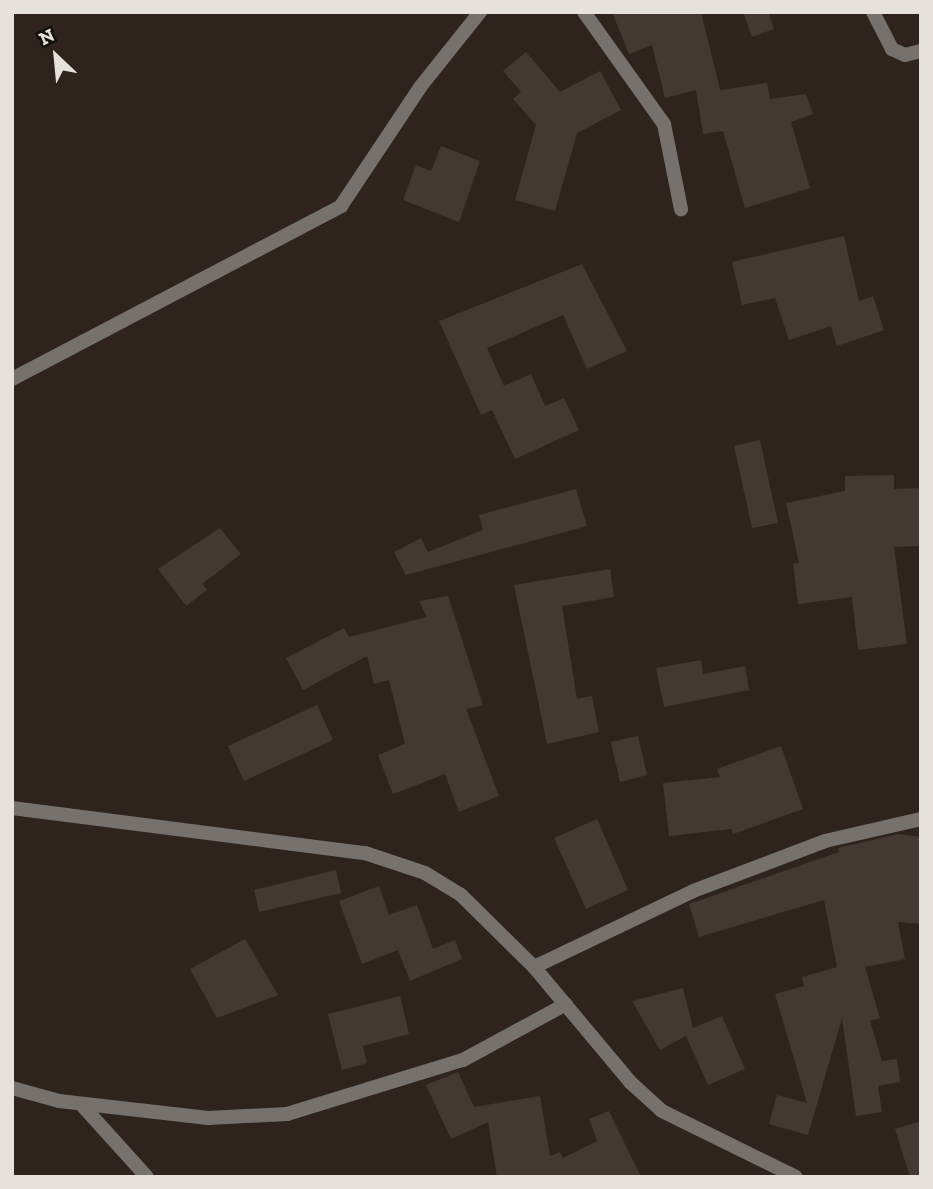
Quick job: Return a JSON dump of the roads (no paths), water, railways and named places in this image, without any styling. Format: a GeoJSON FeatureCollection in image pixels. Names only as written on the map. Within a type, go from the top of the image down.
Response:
{"type":"FeatureCollection","features":[{"type":"Feature","properties":{"kind":"street"},"geometry":{"type":"LineString","coordinates":[[12,379],[341,206],[421,86],[480,12]]}},
{"type":"Feature","properties":{"kind":"street"},"geometry":{"type":"LineString","coordinates":[[584,12],[664,124],[681,209]]}},
{"type":"Feature","properties":{"kind":"street"},"geometry":{"type":"LineString","coordinates":[[873,12],[892,49],[905,55],[921,51]]}},
{"type":"Feature","properties":{"kind":"street"},"geometry":{"type":"LineString","coordinates":[[12,808],[365,853],[425,873],[461,895],[534,967],[630,1082],[662,1111],[796,1177]]}},
{"type":"Feature","properties":{"kind":"street"},"geometry":{"type":"LineString","coordinates":[[534,967],[693,891],[825,841],[921,819]]}},
{"type":"Feature","properties":{"kind":"street"},"geometry":{"type":"LineString","coordinates":[[12,1088],[81,1104],[208,1118],[287,1114],[463,1060],[566,1004]]}},
{"type":"Feature","properties":{"kind":"street"},"geometry":{"type":"LineString","coordinates":[[81,1104],[147,1177]]}}]}
